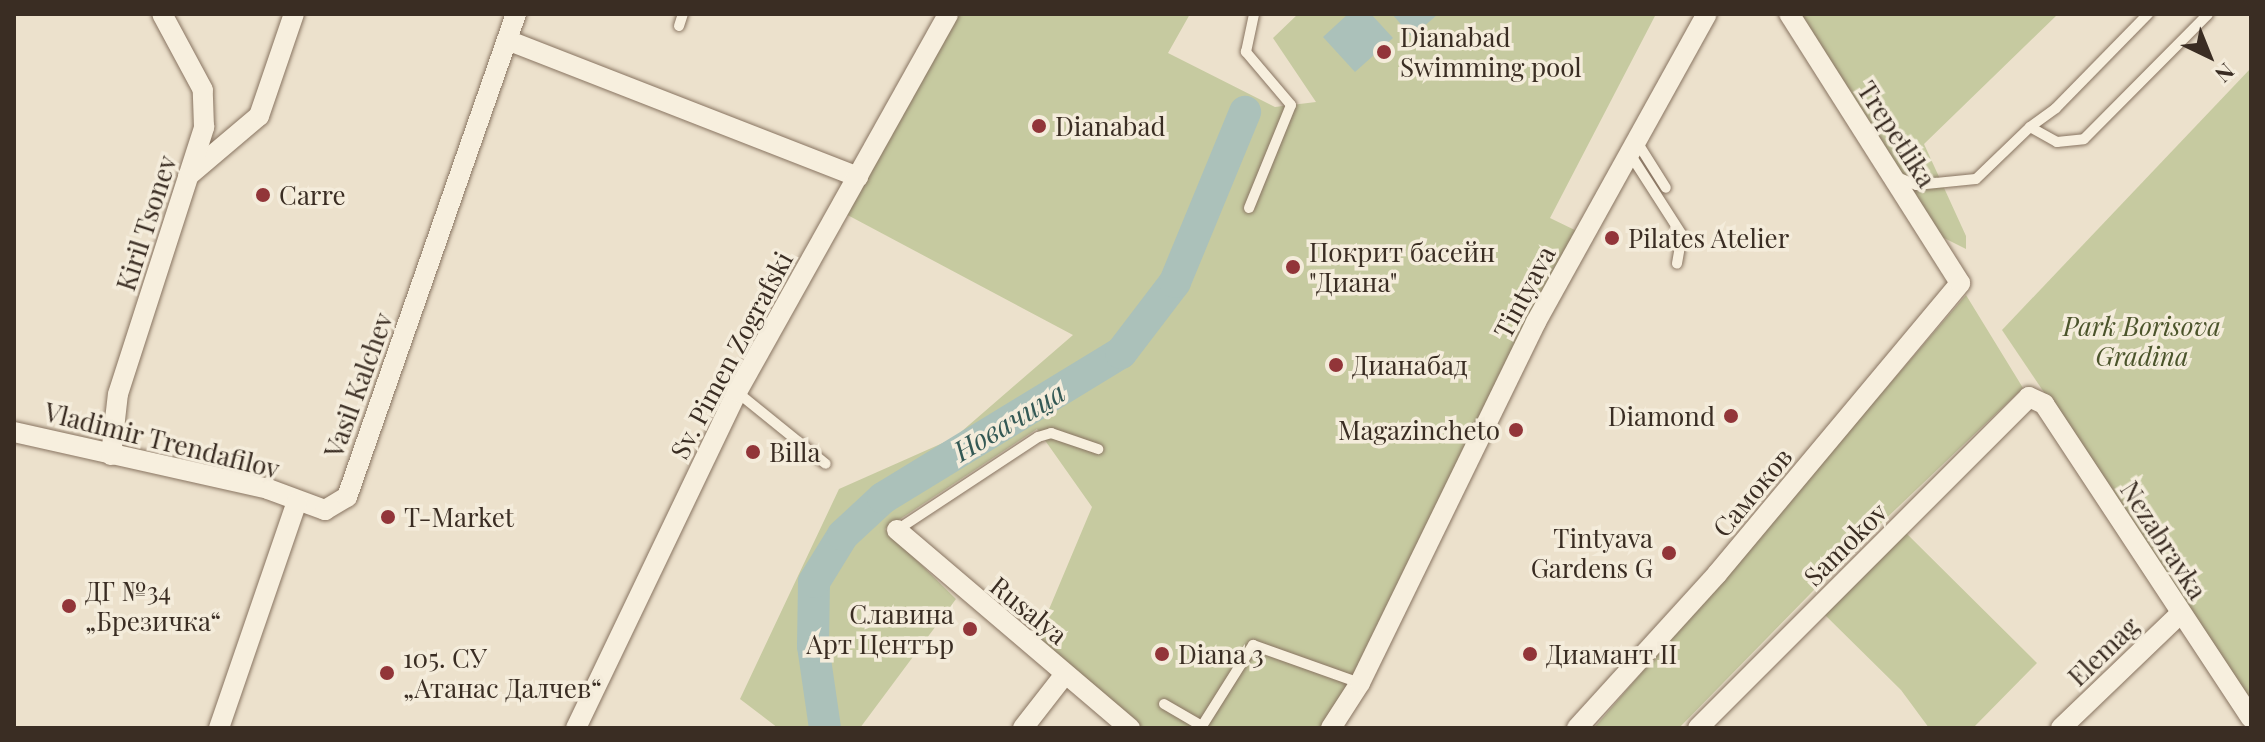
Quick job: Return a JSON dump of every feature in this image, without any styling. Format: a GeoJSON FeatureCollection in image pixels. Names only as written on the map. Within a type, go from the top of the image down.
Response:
{"type":"FeatureCollection","features":[{"type":"Feature","properties":{"kind":"street","name":"Kiril Tsonev"},"geometry":{"type":"LineString","coordinates":[[111,455],[118,394],[204,127],[203,90],[162,14]]}},
{"type":"Feature","properties":{"kind":"street"},"geometry":{"type":"LineString","coordinates":[[188,176],[259,116],[294,14]]}},
{"type":"Feature","properties":{"kind":"street","name":"Vasil Kalchev"},"geometry":{"type":"LineString","coordinates":[[297,502],[325,510],[347,497],[516,14]]}},
{"type":"Feature","properties":{"kind":"street","name":"Sv. Pimen Zografski"},"geometry":{"type":"LineString","coordinates":[[577,728],[737,392],[948,14]]}},
{"type":"Feature","properties":{"kind":"street","name":"Tintyava"},"geometry":{"type":"LineString","coordinates":[[1331,728],[1360,683],[1536,322],[1707,14]]}},
{"type":"Feature","properties":{"kind":"street","name":"Trepetlika"},"geometry":{"type":"LineString","coordinates":[[1789,14],[1960,283]]}},
{"type":"Feature","properties":{"kind":"street"},"geometry":{"type":"LineString","coordinates":[[507,40],[858,177]]}},
{"type":"Feature","properties":{"kind":"street","name":"Самоков"},"geometry":{"type":"LineString","coordinates":[[1577,728],[1717,574],[1960,283]]}},
{"type":"Feature","properties":{"kind":"street","name":"Nezabravka"},"geometry":{"type":"LineString","coordinates":[[2029,397],[2044,404],[2251,718]]}},
{"type":"Feature","properties":{"kind":"street","name":"Samokov"},"geometry":{"type":"LineString","coordinates":[[1698,728],[2029,397]]}},
{"type":"Feature","properties":{"kind":"street","name":"Vladimir Trendafilov"},"geometry":{"type":"LineString","coordinates":[[14,432],[268,489],[297,502]]}},
{"type":"Feature","properties":{"kind":"street"},"geometry":{"type":"LineString","coordinates":[[219,728],[297,502]]}},
{"type":"Feature","properties":{"kind":"street","name":"Rusalya"},"geometry":{"type":"LineString","coordinates":[[897,530],[1130,728]]}},
{"type":"Feature","properties":{"kind":"street","name":"Elemag"},"geometry":{"type":"LineString","coordinates":[[2061,728],[2181,613]]}},
{"type":"Feature","properties":{"kind":"street"},"geometry":{"type":"LineString","coordinates":[[1023,728],[1065,674]]}},
{"type":"Feature","properties":{"kind":"lane"},"geometry":{"type":"LineString","coordinates":[[679,26],[683,14]]}},
{"type":"Feature","properties":{"kind":"lane"},"geometry":{"type":"LineString","coordinates":[[1249,208],[1291,105],[1246,52],[1254,14]]}},
{"type":"Feature","properties":{"kind":"lane"},"geometry":{"type":"LineString","coordinates":[[1894,175],[1916,185],[1976,179],[2030,127],[2056,108],[2148,14]]}},
{"type":"Feature","properties":{"kind":"lane"},"geometry":{"type":"LineString","coordinates":[[2030,127],[2057,142],[2084,139],[2208,14]]}},
{"type":"Feature","properties":{"kind":"lane"},"geometry":{"type":"LineString","coordinates":[[1633,148],[1666,188]]}},
{"type":"Feature","properties":{"kind":"lane"},"geometry":{"type":"LineString","coordinates":[[1633,148],[1682,235],[1677,264]]}},
{"type":"Feature","properties":{"kind":"lane"},"geometry":{"type":"LineString","coordinates":[[737,392],[826,464]]}},
{"type":"Feature","properties":{"kind":"lane"},"geometry":{"type":"LineString","coordinates":[[897,530],[1038,437],[1051,433],[1098,449]]}},
{"type":"Feature","properties":{"kind":"lane"},"geometry":{"type":"LineString","coordinates":[[1164,704],[1202,726],[1253,645],[1360,683]]}},
{"type":"Feature","properties":{"kind":"green space"},"geometry":{"type":"Polygon","coordinates":[[[948,14],[1190,14],[1168,53],[1275,107],[1316,102],[1273,38],[1298,14],[1656,14],[1550,218],[1585,235],[1329,728],[1140,728],[1034,645],[1092,507],[1037,429],[885,529],[956,599],[860,728],[778,728],[740,699],[839,489],[954,438],[1073,335],[840,211],[948,14]]]}},
{"type":"Feature","properties":{"kind":"green space"},"geometry":{"type":"Polygon","coordinates":[[[1801,14],[2058,14],[1924,144],[1966,236],[1966,249],[1938,235],[1801,14]]]}},
{"type":"Feature","properties":{"kind":"green space","name":"Park Borisova Gradina"},"geometry":{"type":"Polygon","coordinates":[[[2251,68],[2251,700],[2002,330],[2251,68]]]}},
{"type":"Feature","properties":{"kind":"green space"},"geometry":{"type":"Polygon","coordinates":[[[1966,295],[2023,388],[1855,548],[1679,728],[1594,728],[1966,295]]]}},
{"type":"Feature","properties":{"kind":"green space"},"geometry":{"type":"Polygon","coordinates":[[[1905,532],[2037,663],[1973,728],[1929,728],[1901,690],[1825,615],[1905,532]]]}},
{"type":"Feature","properties":{"kind":"water"},"geometry":{"type":"Polygon","coordinates":[[[1348,14],[1371,14],[1393,38],[1355,72],[1323,37],[1348,14]]]}},
{"type":"Feature","properties":{"kind":"water"},"geometry":{"type":"Polygon","coordinates":[[[1392,14],[1438,14],[1412,37],[1392,14]]]}},
{"type":"Feature","properties":{"kind":"waterway","name":"Новачица"},"geometry":{"type":"LineString","coordinates":[[825,728],[813,646],[814,582],[843,535],[883,498],[1121,353],[1175,282],[1245,112]]}},
{"type":"Feature","properties":{"kind":"place","name":"Dianabad Swimming pool"},"geometry":{"type":"Point","coordinates":[1384,52]}},
{"type":"Feature","properties":{"kind":"place","name":"Dianabad"},"geometry":{"type":"Point","coordinates":[1039,126]}},
{"type":"Feature","properties":{"kind":"place","name":"Carre"},"geometry":{"type":"Point","coordinates":[263,195]}},
{"type":"Feature","properties":{"kind":"place","name":"Pilates Atelier"},"geometry":{"type":"Point","coordinates":[1612,238]}},
{"type":"Feature","properties":{"kind":"place","name":"Покрит басейн \"Диана\""},"geometry":{"type":"Point","coordinates":[1293,267]}},
{"type":"Feature","properties":{"kind":"place","name":"Дианабад"},"geometry":{"type":"Point","coordinates":[1336,365]}},
{"type":"Feature","properties":{"kind":"place","name":"Diamond"},"geometry":{"type":"Point","coordinates":[1731,416]}},
{"type":"Feature","properties":{"kind":"place","name":"Magazincheto"},"geometry":{"type":"Point","coordinates":[1516,430]}},
{"type":"Feature","properties":{"kind":"place","name":"Billa"},"geometry":{"type":"Point","coordinates":[753,452]}},
{"type":"Feature","properties":{"kind":"place","name":"T-Market"},"geometry":{"type":"Point","coordinates":[388,517]}},
{"type":"Feature","properties":{"kind":"place","name":"Tintyava Gardens G"},"geometry":{"type":"Point","coordinates":[1669,553]}},
{"type":"Feature","properties":{"kind":"place","name":"ДГ №34 „Брезичка“"},"geometry":{"type":"Point","coordinates":[69,606]}},
{"type":"Feature","properties":{"kind":"place","name":"Славина Арт Център"},"geometry":{"type":"Point","coordinates":[970,629]}},
{"type":"Feature","properties":{"kind":"place","name":"Diana 3"},"geometry":{"type":"Point","coordinates":[1162,654]}},
{"type":"Feature","properties":{"kind":"place","name":"Диамант II"},"geometry":{"type":"Point","coordinates":[1530,654]}},
{"type":"Feature","properties":{"kind":"place","name":"105. СУ „Атанас Далчев“"},"geometry":{"type":"Point","coordinates":[387,673]}}]}
